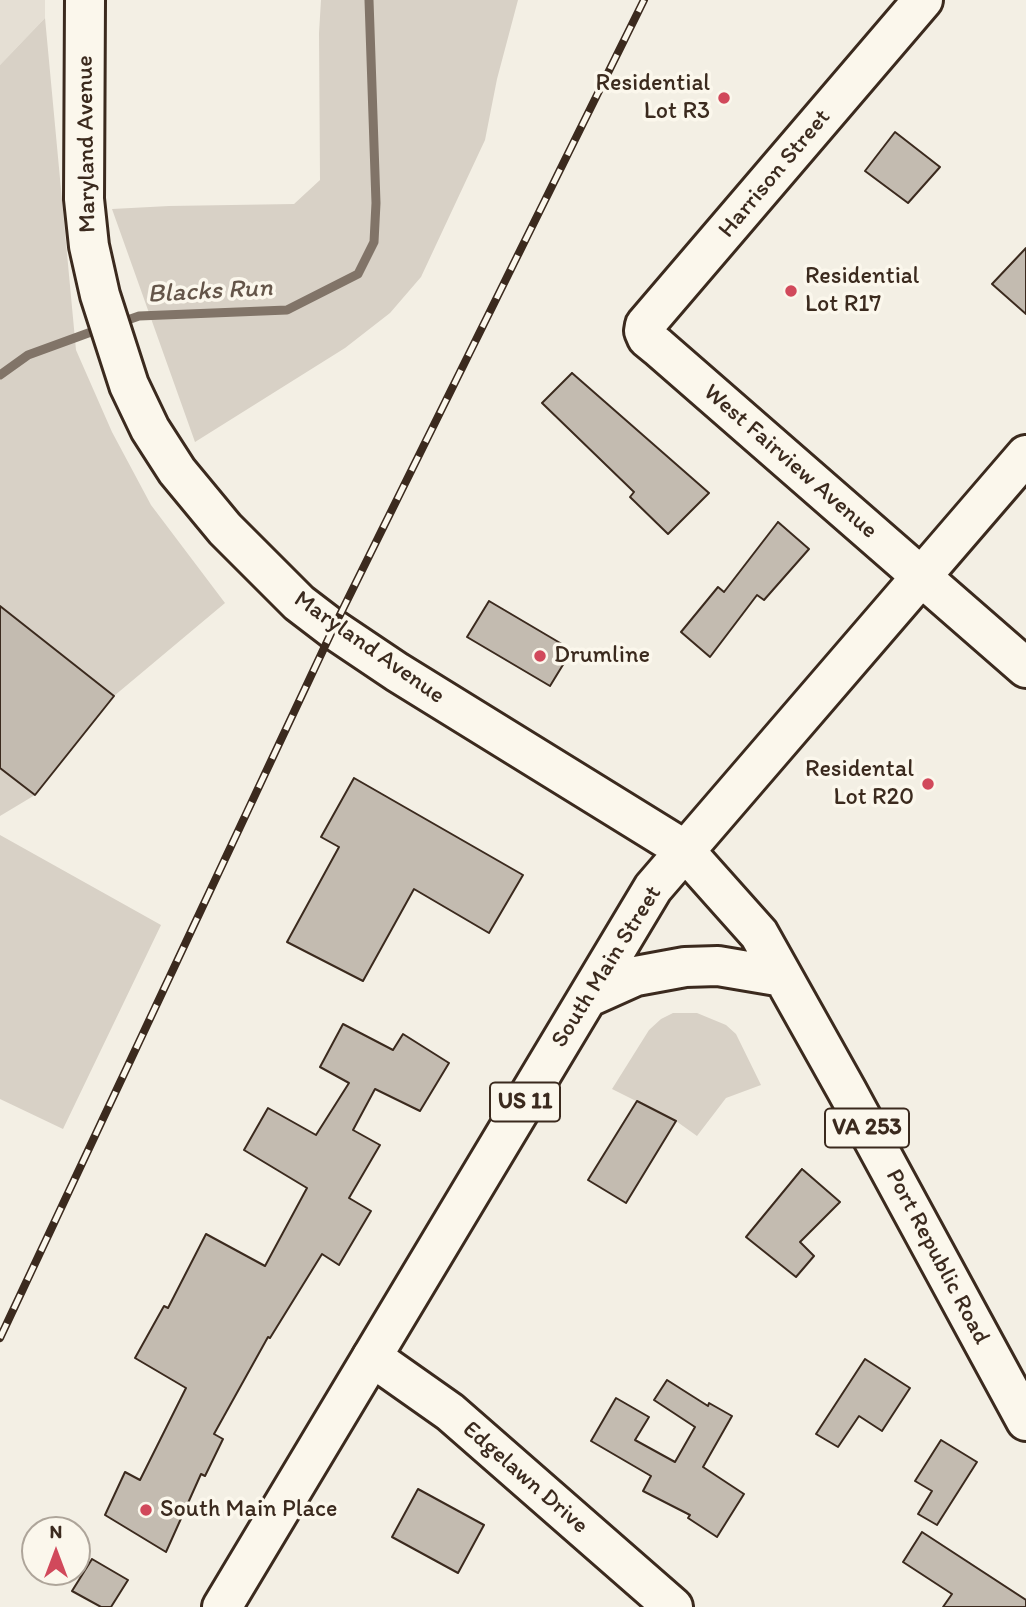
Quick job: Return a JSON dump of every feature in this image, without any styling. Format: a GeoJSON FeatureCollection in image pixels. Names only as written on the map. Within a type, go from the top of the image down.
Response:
{"type":"FeatureCollection","features":[{"type":"Feature","properties":{"kind":"main road","name":"Maryland Avenue"},"geometry":{"type":"LineString","coordinates":[[85,0],[84,199],[89,246],[100,295],[129,385],[150,429],[177,471],[225,529],[299,603],[333,629],[397,672],[685,851]]}},
{"type":"Feature","properties":{"kind":"main road","name":"Harrison Street"},"geometry":{"type":"LineString","coordinates":[[658,348],[645,335],[645,325],[923,0]]}},
{"type":"Feature","properties":{"kind":"main road","name":"West Fairview Avenue"},"geometry":{"type":"LineString","coordinates":[[658,348],[1026,668]]}},
{"type":"Feature","properties":{"kind":"main road","name":"South Main Street"},"geometry":{"type":"LineString","coordinates":[[222,1607],[653,888],[1026,455]]}},
{"type":"Feature","properties":{"kind":"main road","name":"Port Republic Road"},"geometry":{"type":"LineString","coordinates":[[685,851],[759,934],[1026,1421]]}},
{"type":"Feature","properties":{"kind":"main road"},"geometry":{"type":"LineString","coordinates":[[587,998],[636,976],[685,967],[718,966],[783,977]]}},
{"type":"Feature","properties":{"kind":"main road","name":"Edgelawn Drive"},"geometry":{"type":"LineString","coordinates":[[372,1357],[450,1412],[673,1607]]}},
{"type":"Feature","properties":{"kind":"shaded area"},"geometry":{"type":"Polygon","coordinates":[[[0,0],[45,0],[45,18],[0,65],[0,0]]]}},
{"type":"Feature","properties":{"kind":"shaded area"},"geometry":{"type":"Polygon","coordinates":[[[321,0],[518,0],[497,79],[485,140],[421,277],[390,313],[345,348],[195,442],[112,209],[294,204],[320,180],[321,0]]]}},
{"type":"Feature","properties":{"kind":"shaded area"},"geometry":{"type":"Polygon","coordinates":[[[45,18],[76,350],[112,432],[151,505],[225,603],[114,696],[0,606],[0,65],[45,18]]]}},
{"type":"Feature","properties":{"kind":"shaded area"},"geometry":{"type":"Polygon","coordinates":[[[0,768],[35,795],[0,816],[0,768]]]}},
{"type":"Feature","properties":{"kind":"shaded area"},"geometry":{"type":"Polygon","coordinates":[[[0,835],[161,925],[63,1129],[0,1099],[0,835]]]}},
{"type":"Feature","properties":{"kind":"shaded area"},"geometry":{"type":"Polygon","coordinates":[[[673,1013],[697,1013],[726,1025],[736,1034],[761,1085],[726,1098],[697,1136],[676,1121],[612,1089],[649,1030],[673,1013]]]}},
{"type":"Feature","properties":{"kind":"building"},"geometry":{"type":"Polygon","coordinates":[[[895,132],[940,167],[908,203],[865,171],[895,132]]]}},
{"type":"Feature","properties":{"kind":"building"},"geometry":{"type":"Polygon","coordinates":[[[1026,248],[1026,314],[992,284],[1026,248]]]}},
{"type":"Feature","properties":{"kind":"building"},"geometry":{"type":"Polygon","coordinates":[[[572,373],[709,493],[668,534],[630,497],[634,492],[542,403],[572,373]]]}},
{"type":"Feature","properties":{"kind":"building"},"geometry":{"type":"Polygon","coordinates":[[[778,522],[809,549],[764,600],[757,595],[710,657],[681,632],[718,587],[724,592],[778,522]]]}},
{"type":"Feature","properties":{"kind":"building"},"geometry":{"type":"Polygon","coordinates":[[[489,601],[572,650],[550,686],[467,637],[489,601]]]}},
{"type":"Feature","properties":{"kind":"building"},"geometry":{"type":"Polygon","coordinates":[[[0,606],[114,696],[35,795],[0,768],[0,606]]]}},
{"type":"Feature","properties":{"kind":"building"},"geometry":{"type":"Polygon","coordinates":[[[354,778],[523,875],[489,933],[414,889],[363,981],[287,942],[339,847],[321,837],[354,778]]]}},
{"type":"Feature","properties":{"kind":"building"},"geometry":{"type":"Polygon","coordinates":[[[343,1024],[393,1050],[403,1034],[449,1063],[420,1111],[375,1089],[353,1130],[380,1145],[349,1198],[371,1211],[339,1265],[322,1254],[270,1338],[268,1337],[214,1434],[223,1439],[205,1476],[201,1474],[166,1552],[105,1515],[125,1472],[140,1480],[186,1388],[135,1358],[164,1306],[168,1308],[206,1234],[265,1266],[307,1188],[244,1150],[268,1108],[316,1135],[349,1083],[320,1067],[343,1024]]]}},
{"type":"Feature","properties":{"kind":"building"},"geometry":{"type":"Polygon","coordinates":[[[637,1101],[676,1121],[626,1203],[588,1180],[637,1101]]]}},
{"type":"Feature","properties":{"kind":"building"},"geometry":{"type":"Polygon","coordinates":[[[802,1169],[840,1202],[800,1242],[814,1256],[796,1277],[746,1237],[802,1169]]]}},
{"type":"Feature","properties":{"kind":"building"},"geometry":{"type":"Polygon","coordinates":[[[865,1359],[910,1388],[882,1431],[859,1416],[838,1447],[816,1434],[865,1359]]]}},
{"type":"Feature","properties":{"kind":"building"},"geometry":{"type":"Polygon","coordinates":[[[667,1380],[708,1406],[709,1403],[732,1416],[703,1467],[744,1494],[717,1537],[688,1518],[690,1515],[643,1491],[651,1476],[591,1441],[616,1398],[649,1417],[635,1440],[675,1462],[695,1427],[654,1400],[667,1380]]]}},
{"type":"Feature","properties":{"kind":"building"},"geometry":{"type":"Polygon","coordinates":[[[941,1440],[977,1462],[937,1525],[918,1514],[932,1491],[915,1481],[941,1440]]]}},
{"type":"Feature","properties":{"kind":"building"},"geometry":{"type":"Polygon","coordinates":[[[418,1489],[484,1525],[458,1573],[392,1537],[418,1489]]]}},
{"type":"Feature","properties":{"kind":"building"},"geometry":{"type":"Polygon","coordinates":[[[922,1532],[1026,1600],[1026,1607],[943,1607],[952,1594],[903,1562],[922,1532]]]}},
{"type":"Feature","properties":{"kind":"building"},"geometry":{"type":"Polygon","coordinates":[[[91,1561],[128,1580],[111,1607],[101,1607],[72,1591],[75,1586],[91,1586],[91,1561]]]}},
{"type":"Feature","properties":{"kind":"waterway","name":"Blacks Run"},"geometry":{"type":"LineString","coordinates":[[119,323],[139,316],[287,310],[358,274],[374,242],[376,203],[369,0]]}},
{"type":"Feature","properties":{"kind":"waterway","name":"Blacks Run"},"geometry":{"type":"LineString","coordinates":[[0,375],[28,355],[102,328]]}},
{"type":"Feature","properties":{"kind":"railway"},"geometry":{"type":"LineString","coordinates":[[0,1338],[333,629],[644,0]]}},
{"type":"Feature","properties":{"kind":"place","name":"Residential Lot R3"},"geometry":{"type":"Point","coordinates":[724,98]}},
{"type":"Feature","properties":{"kind":"place","name":"Residential Lot R17"},"geometry":{"type":"Point","coordinates":[791,291]}},
{"type":"Feature","properties":{"kind":"place","name":"Drumline"},"geometry":{"type":"Point","coordinates":[540,656]}},
{"type":"Feature","properties":{"kind":"place","name":"Residental Lot R20"},"geometry":{"type":"Point","coordinates":[928,784]}},
{"type":"Feature","properties":{"kind":"place","name":"South Main Place"},"geometry":{"type":"Point","coordinates":[146,1510]}}]}
